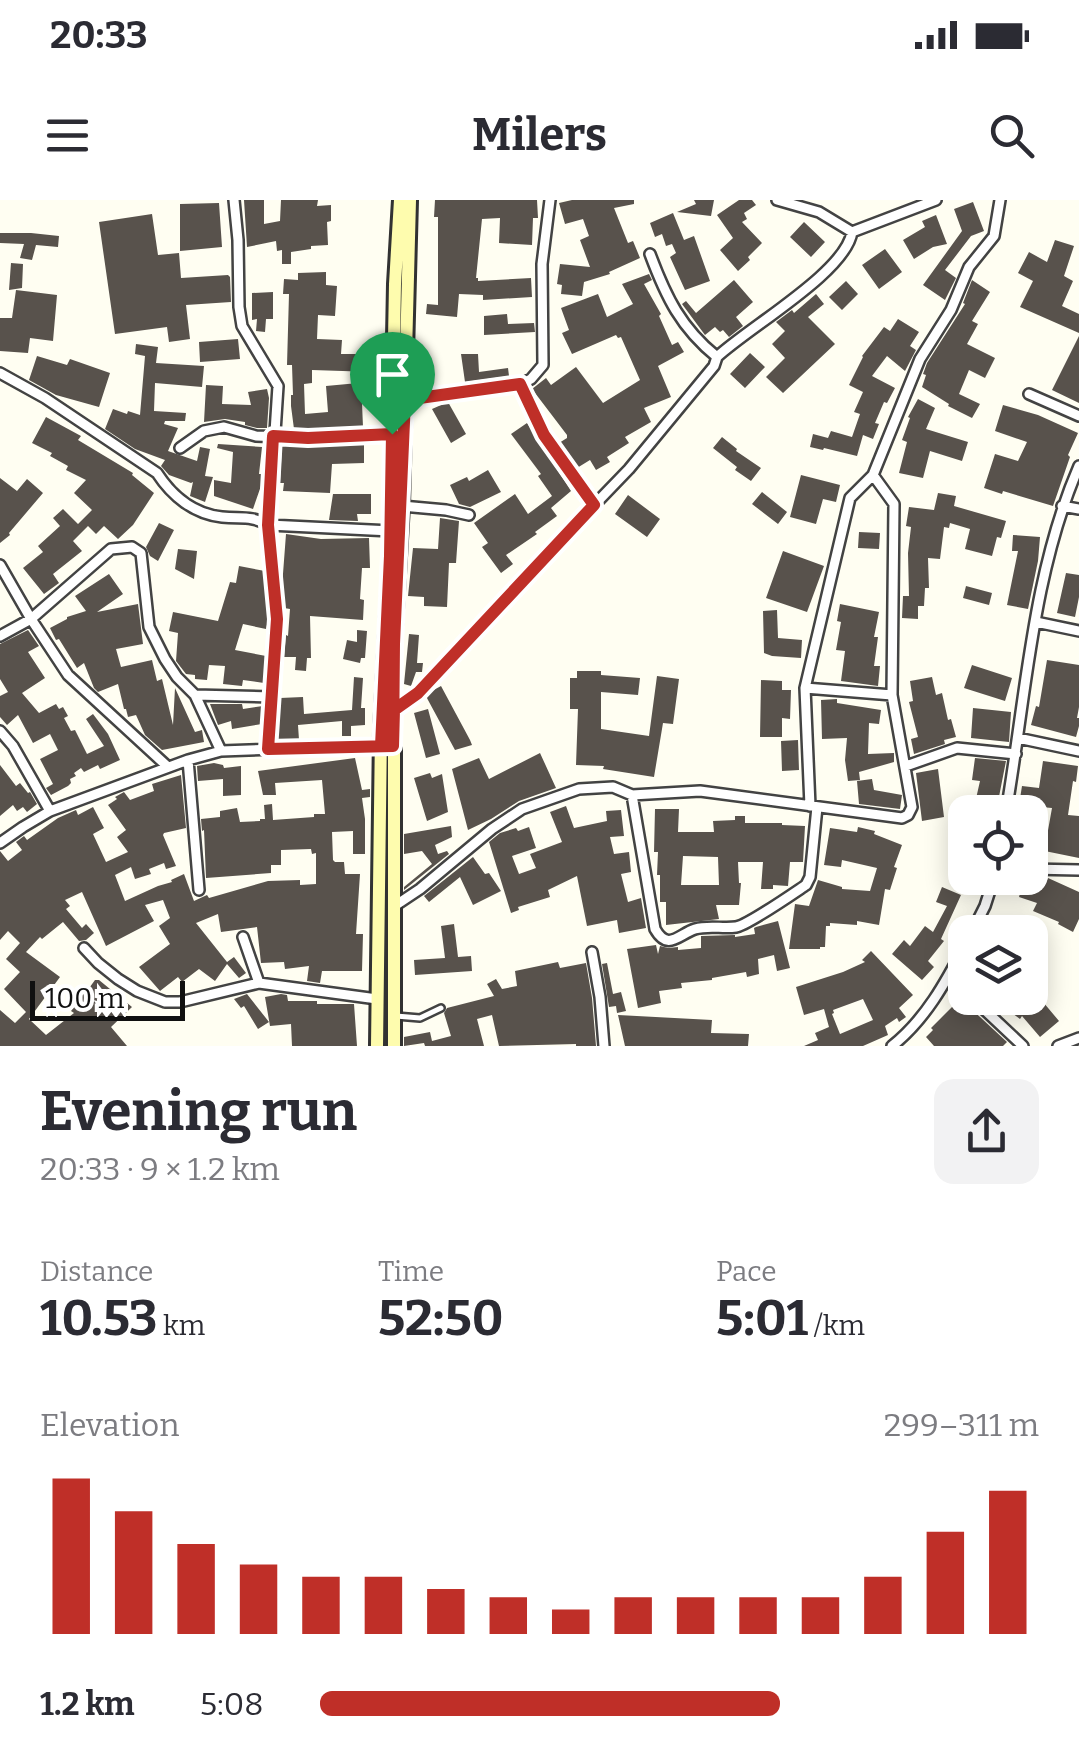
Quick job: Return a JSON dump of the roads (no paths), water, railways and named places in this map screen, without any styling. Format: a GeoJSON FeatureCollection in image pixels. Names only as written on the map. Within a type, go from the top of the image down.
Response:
{"type":"FeatureCollection","features":[{"type":"Feature","properties":{"kind":"main road"},"geometry":{"type":"LineString","coordinates":[[377,1046],[400,200]]}},
{"type":"Feature","properties":{"kind":"main road"},"geometry":{"type":"LineString","coordinates":[[394,1046],[387,746],[394,710],[410,200]]}},
{"type":"Feature","properties":{"kind":"street"},"geometry":{"type":"LineString","coordinates":[[234,200],[242,326],[278,386],[268,525],[277,619],[268,749]]}},
{"type":"Feature","properties":{"kind":"street"},"geometry":{"type":"LineString","coordinates":[[405,400],[520,384],[531,379],[543,365],[542,264],[550,200]]}},
{"type":"Feature","properties":{"kind":"street"},"geometry":{"type":"LineString","coordinates":[[777,200],[819,212],[852,232]]}},
{"type":"Feature","properties":{"kind":"street"},"geometry":{"type":"LineString","coordinates":[[852,232],[936,200]]}},
{"type":"Feature","properties":{"kind":"street"},"geometry":{"type":"LineString","coordinates":[[632,795],[654,929],[660,938],[679,940],[693,930],[738,928],[806,885],[810,877],[814,806],[805,688],[850,498],[873,476],[920,360],[951,310],[969,267],[994,236],[1000,200]]}},
{"type":"Feature","properties":{"kind":"street"},"geometry":{"type":"LineString","coordinates":[[394,710],[418,693],[629,469],[714,366],[717,357],[823,275],[846,250],[852,232]]}},
{"type":"Feature","properties":{"kind":"street"},"geometry":{"type":"LineString","coordinates":[[650,254],[676,314],[694,339],[717,357]]}},
{"type":"Feature","properties":{"kind":"street"},"geometry":{"type":"LineString","coordinates":[[0,374],[44,398],[157,473],[164,485],[194,509],[218,517],[253,517],[268,525],[390,531]]}},
{"type":"Feature","properties":{"kind":"street"},"geometry":{"type":"LineString","coordinates":[[520,384],[544,435],[594,505]]}},
{"type":"Feature","properties":{"kind":"street"},"geometry":{"type":"LineString","coordinates":[[1029,394],[1079,416]]}},
{"type":"Feature","properties":{"kind":"street"},"geometry":{"type":"LineString","coordinates":[[180,448],[204,431],[224,427],[256,436],[392,434]]}},
{"type":"Feature","properties":{"kind":"street"},"geometry":{"type":"LineString","coordinates":[[1009,795],[1045,566],[1062,506],[1079,466]]}},
{"type":"Feature","properties":{"kind":"street"},"geometry":{"type":"LineString","coordinates":[[392,907],[522,809],[578,789],[613,787],[632,795],[700,792],[902,818],[908,815],[912,807],[892,695],[894,504],[873,476]]}},
{"type":"Feature","properties":{"kind":"street"},"geometry":{"type":"LineString","coordinates":[[402,506],[469,515]]}},
{"type":"Feature","properties":{"kind":"street"},"geometry":{"type":"LineString","coordinates":[[1062,506],[1079,509]]}},
{"type":"Feature","properties":{"kind":"street"},"geometry":{"type":"LineString","coordinates":[[0,636],[30,619],[110,549],[132,547],[140,552],[148,626],[155,643],[194,695],[221,751]]}},
{"type":"Feature","properties":{"kind":"street"},"geometry":{"type":"LineString","coordinates":[[0,565],[4,581],[68,675],[168,768]]}},
{"type":"Feature","properties":{"kind":"street"},"geometry":{"type":"LineString","coordinates":[[1036,622],[1079,631]]}},
{"type":"Feature","properties":{"kind":"street"},"geometry":{"type":"LineString","coordinates":[[805,688],[892,695]]}},
{"type":"Feature","properties":{"kind":"street"},"geometry":{"type":"LineString","coordinates":[[194,695],[271,697]]}},
{"type":"Feature","properties":{"kind":"street"},"geometry":{"type":"LineString","coordinates":[[0,731],[13,746],[50,812]]}},
{"type":"Feature","properties":{"kind":"street"},"geometry":{"type":"LineString","coordinates":[[1018,738],[1079,751]]}},
{"type":"Feature","properties":{"kind":"street"},"geometry":{"type":"LineString","coordinates":[[0,843],[50,812],[221,751],[387,746]]}},
{"type":"Feature","properties":{"kind":"street"},"geometry":{"type":"LineString","coordinates":[[906,766],[957,748],[1016,754]]}},
{"type":"Feature","properties":{"kind":"street"},"geometry":{"type":"LineString","coordinates":[[188,760],[199,890]]}},
{"type":"Feature","properties":{"kind":"street"},"geometry":{"type":"LineString","coordinates":[[1048,869],[1079,870]]}},
{"type":"Feature","properties":{"kind":"street"},"geometry":{"type":"LineString","coordinates":[[243,937],[258,983]]}},
{"type":"Feature","properties":{"kind":"street"},"geometry":{"type":"LineString","coordinates":[[84,948],[118,979],[165,1002],[180,1002],[258,983],[377,999]]}},
{"type":"Feature","properties":{"kind":"street"},"geometry":{"type":"LineString","coordinates":[[592,952],[604,1046]]}},
{"type":"Feature","properties":{"kind":"street"},"geometry":{"type":"LineString","coordinates":[[892,1046],[908,1034],[948,977]]}},
{"type":"Feature","properties":{"kind":"street"},"geometry":{"type":"LineString","coordinates":[[990,1015],[1023,1046]]}},
{"type":"Feature","properties":{"kind":"street"},"geometry":{"type":"LineString","coordinates":[[1058,1046],[1079,1038]]}},
{"type":"Feature","properties":{"kind":"lane"},"geometry":{"type":"LineString","coordinates":[[392,1016],[420,1018],[440,1008]]}}]}
